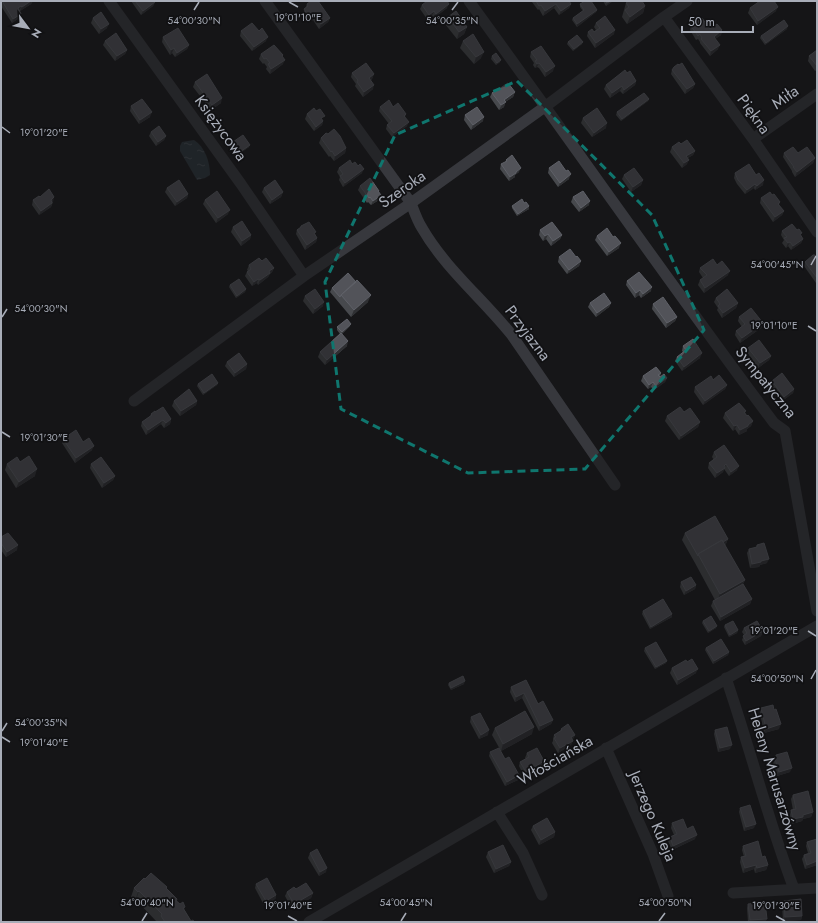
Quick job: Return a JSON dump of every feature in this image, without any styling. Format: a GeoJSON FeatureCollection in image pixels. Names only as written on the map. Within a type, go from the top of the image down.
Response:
{"type":"FeatureCollection","features":[{"type":"Feature","properties":{"kind":"street","name":"Księżycowa"},"geometry":{"type":"LineString","coordinates":[[109,1],[241,184],[304,276]]}},
{"type":"Feature","properties":{"kind":"street","name":"Przyjazna"},"geometry":{"type":"LineString","coordinates":[[264,1],[411,203],[422,228],[436,249],[511,334],[615,485]]}},
{"type":"Feature","properties":{"kind":"street","name":"Sympatyczna"},"geometry":{"type":"LineString","coordinates":[[469,1],[546,106],[708,336],[774,423],[785,431],[817,611]]}},
{"type":"Feature","properties":{"kind":"street","name":"Szeroka"},"geometry":{"type":"LineString","coordinates":[[134,401],[304,276],[411,203],[546,106],[664,17],[674,4],[687,1]]}},
{"type":"Feature","properties":{"kind":"street","name":"Piękna"},"geometry":{"type":"LineString","coordinates":[[664,17],[753,139],[817,232]]}},
{"type":"Feature","properties":{"kind":"street","name":"Miła"},"geometry":{"type":"LineString","coordinates":[[753,139],[817,94]]}},
{"type":"Feature","properties":{"kind":"street","name":"Włościańska"},"geometry":{"type":"LineString","coordinates":[[309,922],[817,626]]}},
{"type":"Feature","properties":{"kind":"street","name":"Heleny Marusarzówny"},"geometry":{"type":"LineString","coordinates":[[726,678],[743,727],[782,858],[794,889]]}},
{"type":"Feature","properties":{"kind":"street","name":"Jerzego Kuleja"},"geometry":{"type":"LineString","coordinates":[[606,748],[653,854],[668,896]]}},
{"type":"Feature","properties":{"kind":"street"},"geometry":{"type":"LineString","coordinates":[[497,812],[523,853],[542,895]]}},
{"type":"Feature","properties":{"kind":"street"},"geometry":{"type":"LineString","coordinates":[[733,893],[817,888]]}},
{"type":"Feature","properties":{"kind":"highlighted area"},"geometry":{"type":"Polygon","coordinates":[[[517,81],[652,215],[704,330],[585,469],[468,473],[341,409],[325,282],[395,135],[517,81]]]}},
{"type":"Feature","properties":{"kind":"water"},"geometry":{"type":"Polygon","coordinates":[[[194,140],[204,151],[210,170],[210,175],[197,180],[180,151],[182,142],[194,140]]]}},
{"type":"Feature","properties":{"kind":"building"},"geometry":{"type":"Polygon","coordinates":[[[2,1],[31,1],[18,8],[21,14],[13,19],[2,1]]]}},
{"type":"Feature","properties":{"kind":"building"},"geometry":{"type":"Polygon","coordinates":[[[135,1],[154,1],[155,2],[143,11],[135,1]]]}},
{"type":"Feature","properties":{"kind":"building"},"geometry":{"type":"Polygon","coordinates":[[[311,1],[318,1],[330,18],[321,24],[315,15],[313,16],[310,12],[307,14],[304,9],[311,1]]]}},
{"type":"Feature","properties":{"kind":"building"},"geometry":{"type":"Polygon","coordinates":[[[427,1],[447,1],[449,4],[436,14],[434,11],[429,15],[422,5],[427,1]]]}},
{"type":"Feature","properties":{"kind":"building"},"geometry":{"type":"Polygon","coordinates":[[[536,1],[569,1],[571,4],[561,11],[556,4],[545,11],[536,1]]]}},
{"type":"Feature","properties":{"kind":"building"},"geometry":{"type":"Polygon","coordinates":[[[585,1],[591,1],[597,10],[577,24],[573,18],[584,10],[580,4],[585,1]]]}},
{"type":"Feature","properties":{"kind":"building"},"geometry":{"type":"Polygon","coordinates":[[[629,1],[642,1],[645,6],[630,17],[625,10],[629,7],[626,3],[629,1]]]}},
{"type":"Feature","properties":{"kind":"building"},"geometry":{"type":"Polygon","coordinates":[[[760,1],[774,1],[778,7],[758,21],[750,8],[760,1]]]}},
{"type":"Feature","properties":{"kind":"building"},"geometry":{"type":"Polygon","coordinates":[[[456,11],[467,27],[459,32],[448,17],[456,11]]]}},
{"type":"Feature","properties":{"kind":"building"},"geometry":{"type":"Polygon","coordinates":[[[101,12],[109,24],[101,29],[93,18],[101,12]]]}},
{"type":"Feature","properties":{"kind":"building"},"geometry":{"type":"Polygon","coordinates":[[[605,16],[615,30],[596,43],[588,32],[592,29],[594,32],[600,28],[596,23],[605,16]]]}},
{"type":"Feature","properties":{"kind":"building"},"geometry":{"type":"Polygon","coordinates":[[[702,18],[710,29],[717,24],[722,30],[714,37],[720,45],[711,51],[701,39],[700,34],[698,36],[691,26],[702,18]]]}},
{"type":"Feature","properties":{"kind":"building"},"geometry":{"type":"Polygon","coordinates":[[[784,20],[788,26],[766,43],[761,36],[784,20]]]}},
{"type":"Feature","properties":{"kind":"building"},"geometry":{"type":"Polygon","coordinates":[[[252,23],[259,31],[262,28],[268,37],[254,47],[241,31],[252,23]]]}},
{"type":"Feature","properties":{"kind":"building"},"geometry":{"type":"Polygon","coordinates":[[[178,28],[189,45],[177,53],[174,48],[171,50],[163,37],[178,28]]]}},
{"type":"Feature","properties":{"kind":"building"},"geometry":{"type":"Polygon","coordinates":[[[116,33],[127,50],[117,56],[105,41],[116,33]]]}},
{"type":"Feature","properties":{"kind":"building"},"geometry":{"type":"Polygon","coordinates":[[[473,34],[484,52],[476,57],[463,41],[473,34]]]}},
{"type":"Feature","properties":{"kind":"building"},"geometry":{"type":"Polygon","coordinates":[[[577,35],[583,42],[574,49],[568,42],[577,35]]]}},
{"type":"Feature","properties":{"kind":"building"},"geometry":{"type":"Polygon","coordinates":[[[274,45],[283,55],[282,56],[285,60],[271,69],[268,64],[270,63],[266,58],[264,59],[261,54],[274,45]]]}},
{"type":"Feature","properties":{"kind":"building"},"geometry":{"type":"Polygon","coordinates":[[[541,46],[555,66],[546,72],[539,63],[537,64],[535,61],[537,60],[531,52],[541,46]]]}},
{"type":"Feature","properties":{"kind":"building"},"geometry":{"type":"Polygon","coordinates":[[[817,50],[817,66],[809,56],[817,50]]]}},
{"type":"Feature","properties":{"kind":"building"},"geometry":{"type":"Polygon","coordinates":[[[496,53],[501,60],[497,63],[492,56],[496,53]]]}},
{"type":"Feature","properties":{"kind":"building"},"geometry":{"type":"Polygon","coordinates":[[[366,63],[374,74],[369,78],[374,85],[364,92],[357,82],[358,80],[352,73],[366,63]]]}},
{"type":"Feature","properties":{"kind":"building"},"geometry":{"type":"Polygon","coordinates":[[[682,63],[695,84],[687,89],[672,70],[678,64],[679,65],[682,63]]]}},
{"type":"Feature","properties":{"kind":"building"},"geometry":{"type":"Polygon","coordinates":[[[625,70],[627,73],[630,71],[636,81],[624,90],[622,86],[612,93],[606,85],[625,70]]]}},
{"type":"Feature","properties":{"kind":"building"},"geometry":{"type":"Polygon","coordinates":[[[207,74],[222,98],[212,105],[195,82],[207,74]]]}},
{"type":"Feature","properties":{"kind":"building"},"geometry":{"type":"Polygon","coordinates":[[[508,83],[515,92],[504,100],[506,102],[501,105],[492,93],[508,83]]]}},
{"type":"Feature","properties":{"kind":"building"},"geometry":{"type":"Polygon","coordinates":[[[644,93],[649,99],[622,119],[617,112],[644,93]]]}},
{"type":"Feature","properties":{"kind":"building"},"geometry":{"type":"Polygon","coordinates":[[[142,99],[152,112],[140,120],[131,106],[142,99]]]}},
{"type":"Feature","properties":{"kind":"building"},"geometry":{"type":"Polygon","coordinates":[[[389,100],[393,107],[398,103],[406,114],[404,116],[409,122],[394,133],[387,125],[392,121],[380,107],[389,100]]]}},
{"type":"Feature","properties":{"kind":"building"},"geometry":{"type":"Polygon","coordinates":[[[477,107],[484,117],[473,125],[465,115],[477,107]]]}},
{"type":"Feature","properties":{"kind":"building"},"geometry":{"type":"Polygon","coordinates":[[[314,108],[316,111],[320,109],[325,116],[321,118],[323,121],[316,127],[307,114],[314,108]]]}},
{"type":"Feature","properties":{"kind":"building"},"geometry":{"type":"Polygon","coordinates":[[[597,108],[607,123],[594,133],[583,118],[597,108]]]}},
{"type":"Feature","properties":{"kind":"building"},"geometry":{"type":"Polygon","coordinates":[[[159,126],[166,136],[158,142],[151,132],[159,126]]]}},
{"type":"Feature","properties":{"kind":"building"},"geometry":{"type":"Polygon","coordinates":[[[334,129],[340,136],[346,148],[335,156],[321,138],[326,133],[328,134],[334,129]]]}},
{"type":"Feature","properties":{"kind":"building"},"geometry":{"type":"Polygon","coordinates":[[[243,135],[250,145],[240,152],[233,142],[243,135]]]}},
{"type":"Feature","properties":{"kind":"building"},"geometry":{"type":"Polygon","coordinates":[[[687,140],[695,151],[686,156],[689,160],[684,163],[672,147],[679,142],[681,144],[687,140]]]}},
{"type":"Feature","properties":{"kind":"building"},"geometry":{"type":"Polygon","coordinates":[[[793,147],[798,153],[807,147],[815,158],[797,172],[784,153],[793,147]]]}},
{"type":"Feature","properties":{"kind":"building"},"geometry":{"type":"Polygon","coordinates":[[[512,155],[521,168],[510,177],[501,164],[507,161],[506,160],[512,155]]]}},
{"type":"Feature","properties":{"kind":"building"},"geometry":{"type":"Polygon","coordinates":[[[350,160],[352,164],[355,162],[358,166],[360,164],[364,169],[345,183],[340,176],[343,174],[339,168],[350,160]]]}},
{"type":"Feature","properties":{"kind":"building"},"geometry":{"type":"Polygon","coordinates":[[[559,161],[566,171],[568,170],[571,174],[560,183],[549,168],[559,161]]]}},
{"type":"Feature","properties":{"kind":"building"},"geometry":{"type":"Polygon","coordinates":[[[749,164],[756,175],[759,173],[764,180],[757,186],[755,184],[747,190],[738,180],[735,173],[749,164]]]}},
{"type":"Feature","properties":{"kind":"building"},"geometry":{"type":"Polygon","coordinates":[[[634,168],[643,180],[633,187],[624,175],[634,168]]]}},
{"type":"Feature","properties":{"kind":"building"},"geometry":{"type":"Polygon","coordinates":[[[370,178],[381,195],[373,201],[360,186],[370,178]]]}},
{"type":"Feature","properties":{"kind":"building"},"geometry":{"type":"Polygon","coordinates":[[[179,180],[188,194],[177,202],[167,188],[179,180]]]}},
{"type":"Feature","properties":{"kind":"building"},"geometry":{"type":"Polygon","coordinates":[[[275,180],[283,192],[272,200],[264,188],[275,180]]]}},
{"type":"Feature","properties":{"kind":"building"},"geometry":{"type":"Polygon","coordinates":[[[49,189],[54,197],[51,200],[52,203],[41,211],[33,200],[39,196],[40,197],[49,189]]]}},
{"type":"Feature","properties":{"kind":"building"},"geometry":{"type":"Polygon","coordinates":[[[217,191],[230,210],[218,218],[205,200],[217,191]]]}},
{"type":"Feature","properties":{"kind":"building"},"geometry":{"type":"Polygon","coordinates":[[[583,191],[590,201],[581,208],[573,197],[583,191]]]}},
{"type":"Feature","properties":{"kind":"building"},"geometry":{"type":"Polygon","coordinates":[[[770,192],[772,195],[774,194],[780,202],[778,204],[784,211],[775,217],[761,198],[770,192]]]}},
{"type":"Feature","properties":{"kind":"building"},"geometry":{"type":"Polygon","coordinates":[[[522,199],[524,203],[526,202],[529,206],[518,214],[512,206],[522,199]]]}},
{"type":"Feature","properties":{"kind":"building"},"geometry":{"type":"Polygon","coordinates":[[[242,221],[251,235],[242,241],[233,227],[242,221]]]}},
{"type":"Feature","properties":{"kind":"building"},"geometry":{"type":"Polygon","coordinates":[[[309,222],[316,232],[314,233],[317,238],[307,245],[297,230],[309,222]]]}},
{"type":"Feature","properties":{"kind":"building"},"geometry":{"type":"Polygon","coordinates":[[[552,222],[562,235],[553,241],[548,234],[545,236],[540,230],[552,222]]]}},
{"type":"Feature","properties":{"kind":"building"},"geometry":{"type":"Polygon","coordinates":[[[792,224],[802,233],[800,234],[803,239],[793,246],[784,238],[787,237],[782,231],[792,224]]]}},
{"type":"Feature","properties":{"kind":"building"},"geometry":{"type":"Polygon","coordinates":[[[607,228],[613,237],[615,236],[621,243],[609,252],[597,236],[607,228]]]}},
{"type":"Feature","properties":{"kind":"building"},"geometry":{"type":"Polygon","coordinates":[[[570,249],[581,261],[569,270],[559,257],[570,249]]]}},
{"type":"Feature","properties":{"kind":"building"},"geometry":{"type":"Polygon","coordinates":[[[813,255],[817,258],[817,278],[805,262],[813,255]]]}},
{"type":"Feature","properties":{"kind":"building"},"geometry":{"type":"Polygon","coordinates":[[[259,258],[262,261],[266,258],[274,268],[260,280],[258,279],[254,282],[247,272],[251,269],[249,265],[259,258]]]}},
{"type":"Feature","properties":{"kind":"building"},"geometry":{"type":"Polygon","coordinates":[[[713,259],[717,265],[722,261],[730,271],[705,288],[700,280],[707,275],[700,268],[713,259]]]}},
{"type":"Feature","properties":{"kind":"building"},"geometry":{"type":"Polygon","coordinates":[[[639,272],[652,287],[643,294],[640,290],[636,293],[627,281],[639,272]]]}},
{"type":"Feature","properties":{"kind":"building"},"geometry":{"type":"Polygon","coordinates":[[[348,273],[356,282],[340,297],[332,288],[348,273]]]}},
{"type":"Feature","properties":{"kind":"building"},"geometry":{"type":"Polygon","coordinates":[[[239,279],[246,289],[237,296],[230,285],[239,279]]]}},
{"type":"Feature","properties":{"kind":"building"},"geometry":{"type":"Polygon","coordinates":[[[357,280],[371,295],[354,310],[341,295],[357,280]]]}},
{"type":"Feature","properties":{"kind":"building"},"geometry":{"type":"Polygon","coordinates":[[[315,289],[324,302],[315,309],[305,296],[315,289]]]}},
{"type":"Feature","properties":{"kind":"building"},"geometry":{"type":"Polygon","coordinates":[[[727,289],[738,303],[723,313],[718,306],[720,304],[716,298],[727,289]]]}},
{"type":"Feature","properties":{"kind":"building"},"geometry":{"type":"Polygon","coordinates":[[[604,293],[611,303],[597,313],[590,303],[604,293]]]}},
{"type":"Feature","properties":{"kind":"building"},"geometry":{"type":"Polygon","coordinates":[[[663,297],[677,317],[667,323],[653,304],[663,297]]]}},
{"type":"Feature","properties":{"kind":"building"},"geometry":{"type":"Polygon","coordinates":[[[751,308],[763,323],[742,338],[736,331],[745,324],[739,317],[751,308]]]}},
{"type":"Feature","properties":{"kind":"building"},"geometry":{"type":"Polygon","coordinates":[[[347,319],[351,324],[342,332],[337,327],[347,319]]]}},
{"type":"Feature","properties":{"kind":"building"},"geometry":{"type":"Polygon","coordinates":[[[341,333],[348,341],[327,360],[320,352],[341,333]]]}},
{"type":"Feature","properties":{"kind":"building"},"geometry":{"type":"Polygon","coordinates":[[[693,339],[702,353],[684,367],[677,357],[686,350],[683,346],[693,339]]]}},
{"type":"Feature","properties":{"kind":"building"},"geometry":{"type":"Polygon","coordinates":[[[759,340],[771,356],[760,363],[748,348],[759,340]]]}},
{"type":"Feature","properties":{"kind":"building"},"geometry":{"type":"Polygon","coordinates":[[[239,353],[247,364],[235,373],[227,362],[239,353]]]}},
{"type":"Feature","properties":{"kind":"building"},"geometry":{"type":"Polygon","coordinates":[[[656,367],[661,373],[658,375],[660,377],[664,374],[667,378],[656,386],[653,382],[649,385],[643,376],[656,367]]]}},
{"type":"Feature","properties":{"kind":"building"},"geometry":{"type":"Polygon","coordinates":[[[782,373],[794,389],[784,397],[772,381],[782,373]]]}},
{"type":"Feature","properties":{"kind":"building"},"geometry":{"type":"Polygon","coordinates":[[[212,374],[218,383],[204,393],[198,384],[212,374]]]}},
{"type":"Feature","properties":{"kind":"building"},"geometry":{"type":"Polygon","coordinates":[[[719,375],[727,385],[705,401],[695,387],[711,376],[713,380],[719,375]]]}},
{"type":"Feature","properties":{"kind":"building"},"geometry":{"type":"Polygon","coordinates":[[[189,389],[197,401],[181,411],[174,401],[189,389]]]}},
{"type":"Feature","properties":{"kind":"building"},"geometry":{"type":"Polygon","coordinates":[[[739,403],[746,411],[744,412],[747,416],[748,415],[753,421],[748,426],[740,430],[737,425],[734,426],[725,413],[739,403]]]}},
{"type":"Feature","properties":{"kind":"building"},"geometry":{"type":"Polygon","coordinates":[[[163,407],[171,419],[166,423],[163,420],[148,430],[142,422],[155,411],[163,407]]]}},
{"type":"Feature","properties":{"kind":"building"},"geometry":{"type":"Polygon","coordinates":[[[680,407],[684,412],[690,408],[700,422],[681,436],[667,416],[680,407]]]}},
{"type":"Feature","properties":{"kind":"building"},"geometry":{"type":"Polygon","coordinates":[[[76,430],[83,442],[89,438],[94,446],[76,458],[63,439],[76,430]]]}},
{"type":"Feature","properties":{"kind":"building"},"geometry":{"type":"Polygon","coordinates":[[[724,445],[739,466],[731,472],[726,464],[724,466],[725,468],[717,473],[709,463],[717,457],[714,452],[724,445]]]}},
{"type":"Feature","properties":{"kind":"building"},"geometry":{"type":"Polygon","coordinates":[[[29,456],[37,469],[19,482],[7,464],[17,457],[20,462],[29,456]]]}},
{"type":"Feature","properties":{"kind":"building"},"geometry":{"type":"Polygon","coordinates":[[[101,457],[115,476],[104,483],[91,464],[101,457]]]}},
{"type":"Feature","properties":{"kind":"building"},"geometry":{"type":"Polygon","coordinates":[[[715,516],[728,539],[723,542],[722,540],[698,554],[698,556],[685,533],[715,516]]]}},
{"type":"Feature","properties":{"kind":"building"},"geometry":{"type":"Polygon","coordinates":[[[8,533],[18,545],[7,552],[1,543],[1,537],[8,533]]]}},
{"type":"Feature","properties":{"kind":"building"},"geometry":{"type":"Polygon","coordinates":[[[722,540],[745,580],[720,594],[698,554],[722,540]]]}},
{"type":"Feature","properties":{"kind":"building"},"geometry":{"type":"Polygon","coordinates":[[[764,543],[769,559],[752,564],[749,549],[764,543]]]}},
{"type":"Feature","properties":{"kind":"building"},"geometry":{"type":"Polygon","coordinates":[[[691,577],[696,585],[686,591],[681,582],[691,577]]]}},
{"type":"Feature","properties":{"kind":"building"},"geometry":{"type":"Polygon","coordinates":[[[743,584],[752,599],[721,617],[713,601],[743,584]]]}},
{"type":"Feature","properties":{"kind":"building"},"geometry":{"type":"Polygon","coordinates":[[[663,599],[672,614],[651,627],[643,611],[663,599]]]}},
{"type":"Feature","properties":{"kind":"building"},"geometry":{"type":"Polygon","coordinates":[[[711,616],[717,626],[709,631],[703,621],[711,616]]]}},
{"type":"Feature","properties":{"kind":"building"},"geometry":{"type":"Polygon","coordinates":[[[733,621],[738,630],[730,635],[725,625],[733,621]]]}},
{"type":"Feature","properties":{"kind":"building"},"geometry":{"type":"Polygon","coordinates":[[[757,621],[763,631],[746,641],[743,636],[747,633],[744,628],[757,621]]]}},
{"type":"Feature","properties":{"kind":"building"},"geometry":{"type":"Polygon","coordinates":[[[721,639],[729,652],[714,661],[706,648],[721,639]]]}},
{"type":"Feature","properties":{"kind":"building"},"geometry":{"type":"Polygon","coordinates":[[[656,642],[667,661],[656,667],[645,648],[656,642]]]}},
{"type":"Feature","properties":{"kind":"building"},"geometry":{"type":"Polygon","coordinates":[[[692,659],[698,669],[678,680],[672,668],[686,660],[687,662],[692,659]]]}},
{"type":"Feature","properties":{"kind":"building"},"geometry":{"type":"Polygon","coordinates":[[[463,676],[465,681],[451,688],[449,683],[463,676]]]}},
{"type":"Feature","properties":{"kind":"building"},"geometry":{"type":"Polygon","coordinates":[[[526,680],[538,704],[543,701],[553,720],[540,726],[524,693],[516,697],[511,687],[526,680]]]}},
{"type":"Feature","properties":{"kind":"building"},"geometry":{"type":"Polygon","coordinates":[[[773,705],[774,710],[776,709],[781,724],[766,729],[761,708],[773,705]]]}},
{"type":"Feature","properties":{"kind":"building"},"geometry":{"type":"Polygon","coordinates":[[[525,711],[534,727],[503,744],[495,728],[525,711]]]}},
{"type":"Feature","properties":{"kind":"building"},"geometry":{"type":"Polygon","coordinates":[[[480,713],[489,730],[481,735],[471,717],[480,713]]]}},
{"type":"Feature","properties":{"kind":"building"},"geometry":{"type":"Polygon","coordinates":[[[568,724],[575,735],[571,737],[573,741],[560,748],[554,738],[556,737],[554,735],[568,724]]]}},
{"type":"Feature","properties":{"kind":"building"},"geometry":{"type":"Polygon","coordinates":[[[727,727],[732,745],[720,748],[715,730],[727,727]]]}},
{"type":"Feature","properties":{"kind":"building"},"geometry":{"type":"Polygon","coordinates":[[[499,748],[505,759],[509,757],[519,775],[507,782],[490,752],[499,748]]]}},
{"type":"Feature","properties":{"kind":"building"},"geometry":{"type":"Polygon","coordinates":[[[537,748],[544,761],[526,772],[520,762],[529,757],[527,753],[537,748]]]}},
{"type":"Feature","properties":{"kind":"building"},"geometry":{"type":"Polygon","coordinates":[[[787,752],[792,768],[779,772],[775,759],[777,759],[776,755],[787,752]]]}},
{"type":"Feature","properties":{"kind":"building"},"geometry":{"type":"Polygon","coordinates":[[[808,791],[813,812],[803,815],[803,817],[793,819],[791,810],[796,809],[793,795],[808,791]]]}},
{"type":"Feature","properties":{"kind":"building"},"geometry":{"type":"Polygon","coordinates":[[[750,805],[756,824],[746,827],[740,808],[750,805]]]}},
{"type":"Feature","properties":{"kind":"building"},"geometry":{"type":"Polygon","coordinates":[[[547,818],[555,832],[541,840],[533,826],[547,818]]]}},
{"type":"Feature","properties":{"kind":"building"},"geometry":{"type":"Polygon","coordinates":[[[683,819],[687,829],[693,826],[697,835],[673,846],[670,837],[677,834],[672,823],[683,819]]]}},
{"type":"Feature","properties":{"kind":"building"},"geometry":{"type":"Polygon","coordinates":[[[817,839],[817,861],[807,865],[804,855],[811,853],[807,842],[817,839]]]}},
{"type":"Feature","properties":{"kind":"building"},"geometry":{"type":"Polygon","coordinates":[[[758,841],[762,857],[765,856],[768,865],[757,868],[756,865],[745,868],[741,857],[746,856],[743,846],[758,841]]]}},
{"type":"Feature","properties":{"kind":"building"},"geometry":{"type":"Polygon","coordinates":[[[503,845],[511,862],[496,869],[488,852],[503,845]]]}},
{"type":"Feature","properties":{"kind":"building"},"geometry":{"type":"Polygon","coordinates":[[[317,849],[327,868],[320,872],[310,853],[317,849]]]}},
{"type":"Feature","properties":{"kind":"building"},"geometry":{"type":"Polygon","coordinates":[[[151,873],[167,887],[166,888],[177,899],[176,901],[180,904],[183,902],[185,907],[183,908],[191,921],[193,920],[194,922],[165,922],[161,916],[162,914],[139,891],[138,892],[134,888],[151,873]]]}},
{"type":"Feature","properties":{"kind":"building"},"geometry":{"type":"Polygon","coordinates":[[[267,878],[276,895],[266,901],[256,884],[267,878]]]}},
{"type":"Feature","properties":{"kind":"building"},"geometry":{"type":"Polygon","coordinates":[[[306,883],[313,893],[294,904],[287,892],[294,887],[296,889],[306,883]]]}},
{"type":"Feature","properties":{"kind":"building"},"geometry":{"type":"Polygon","coordinates":[[[801,899],[802,916],[785,917],[784,901],[801,899]]]}},
{"type":"Feature","properties":{"kind":"building"},"geometry":{"type":"Polygon","coordinates":[[[765,902],[767,919],[750,920],[748,904],[765,902]]]}}]}
